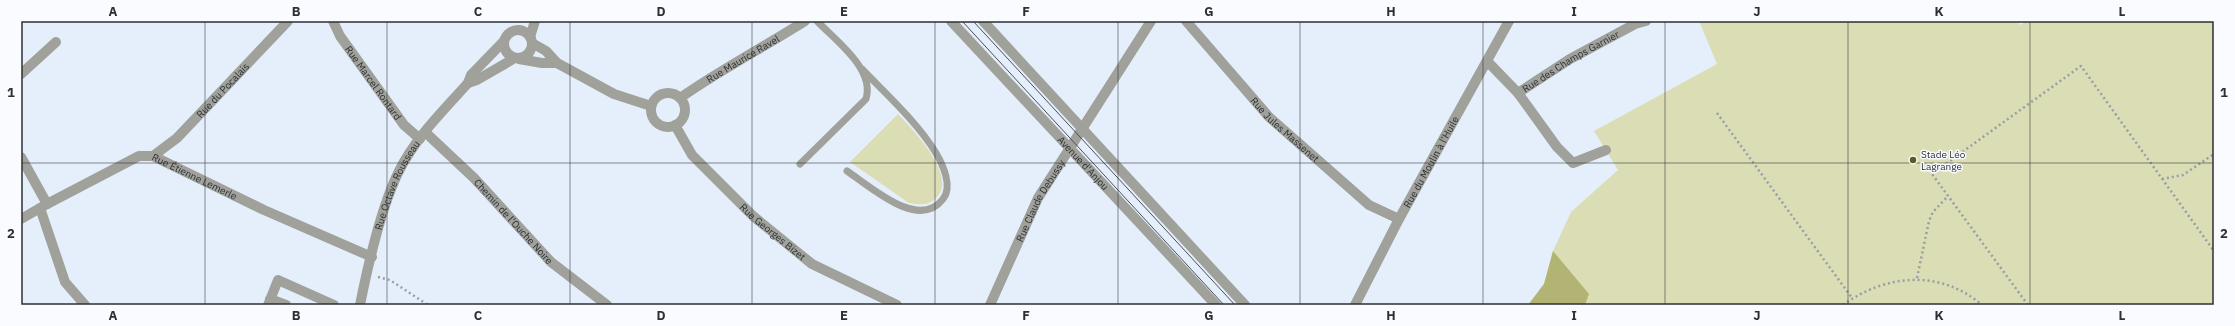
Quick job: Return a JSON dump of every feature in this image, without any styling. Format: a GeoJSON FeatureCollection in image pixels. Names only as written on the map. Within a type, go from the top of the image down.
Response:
{"type":"FeatureCollection","features":[{"type":"Feature","properties":{"kind":"street","name":"Rue du Pocalais"},"geometry":{"type":"LineString","coordinates":[[153,156],[178,138],[288,21]]}},
{"type":"Feature","properties":{"kind":"street","name":"Rue Marcel Rontard"},"geometry":{"type":"LineString","coordinates":[[333,21],[340,36],[404,125],[422,135]]}},
{"type":"Feature","properties":{"kind":"street"},"geometry":{"type":"LineString","coordinates":[[517,58],[530,51],[535,21]]}},
{"type":"Feature","properties":{"kind":"street","name":"Rue Maurice Ravel"},"geometry":{"type":"LineString","coordinates":[[680,98],[712,76],[753,54],[805,21]]}},
{"type":"Feature","properties":{"kind":"street","name":"Avenue d'Anjou"},"geometry":{"type":"LineString","coordinates":[[951,21],[1216,305]]}},
{"type":"Feature","properties":{"kind":"street"},"geometry":{"type":"LineString","coordinates":[[983,21],[1245,305]]}},
{"type":"Feature","properties":{"kind":"street","name":"Rue Claude Debussy"},"geometry":{"type":"LineString","coordinates":[[990,305],[1038,198],[1151,21]]}},
{"type":"Feature","properties":{"kind":"street","name":"Rue Jules Massenet"},"geometry":{"type":"LineString","coordinates":[[1186,21],[1269,117],[1368,205],[1400,219]]}},
{"type":"Feature","properties":{"kind":"street","name":"Rue du Moulin à l'Huile"},"geometry":{"type":"LineString","coordinates":[[1355,305],[1400,219],[1509,21]]}},
{"type":"Feature","properties":{"kind":"street","name":"Rue des Champs Garnier"},"geometry":{"type":"LineString","coordinates":[[1518,92],[1570,59],[1635,24],[1646,21]]}},
{"type":"Feature","properties":{"kind":"street"},"geometry":{"type":"LineString","coordinates":[[558,63],[542,63],[517,58],[507,54],[504,41],[508,34],[516,26],[558,63],[614,94],[651,106]]}},
{"type":"Feature","properties":{"kind":"street","name":"Rue Octave Rousseau"},"geometry":{"type":"LineString","coordinates":[[360,305],[366,274],[393,184],[407,157],[422,135],[468,83],[471,75],[504,41]]}},
{"type":"Feature","properties":{"kind":"street"},"geometry":{"type":"LineString","coordinates":[[21,74],[56,42]]}},
{"type":"Feature","properties":{"kind":"street","name":"Rue Octave Rousseau"},"geometry":{"type":"LineString","coordinates":[[468,83],[477,80],[517,58]]}},
{"type":"Feature","properties":{"kind":"street","name":"Rue des Champs Garnier"},"geometry":{"type":"LineString","coordinates":[[1487,61],[1518,92],[1557,147],[1573,163],[1606,150]]}},
{"type":"Feature","properties":{"kind":"street"},"geometry":{"type":"LineString","coordinates":[[669,92],[680,98],[683,102],[685,113],[680,122],[675,125],[663,126],[657,123],[653,118],[651,106],[653,100],[663,93],[669,92]]}},
{"type":"Feature","properties":{"kind":"street","name":"Rue Georges Bizet"},"geometry":{"type":"LineString","coordinates":[[675,125],[692,155],[753,216],[812,264],[897,305]]}},
{"type":"Feature","properties":{"kind":"street","name":"Chemin de l'Ouche Noire"},"geometry":{"type":"LineString","coordinates":[[422,135],[474,178],[551,262],[607,305]]}},
{"type":"Feature","properties":{"kind":"street","name":"Rue Étienne Lemerle"},"geometry":{"type":"LineString","coordinates":[[21,220],[44,206],[139,156],[153,156],[264,210],[372,257]]}},
{"type":"Feature","properties":{"kind":"street"},"geometry":{"type":"LineString","coordinates":[[21,157],[44,206],[66,282],[85,305]]}},
{"type":"Feature","properties":{"kind":"street"},"geometry":{"type":"LineString","coordinates":[[286,305],[269,302],[278,280],[334,305]]}},
{"type":"Feature","properties":{"kind":"lane"},"geometry":{"type":"LineString","coordinates":[[817,21],[926,137],[945,173],[947,186],[945,197],[937,207],[925,211],[912,211],[895,202],[847,171]]}},
{"type":"Feature","properties":{"kind":"lane"},"geometry":{"type":"LineString","coordinates":[[800,164],[866,99],[868,91],[867,80],[862,69]]}},
{"type":"Feature","properties":{"kind":"path"},"geometry":{"type":"LineString","coordinates":[[2028,305],[1932,174],[2081,66],[2214,251]]}},
{"type":"Feature","properties":{"kind":"path"},"geometry":{"type":"LineString","coordinates":[[1717,113],[1852,298]]}},
{"type":"Feature","properties":{"kind":"path"},"geometry":{"type":"LineString","coordinates":[[2162,179],[2183,175],[2214,154]]}},
{"type":"Feature","properties":{"kind":"path"},"geometry":{"type":"LineString","coordinates":[[1917,278],[1928,221],[1933,212],[1948,196]]}},
{"type":"Feature","properties":{"kind":"path"},"geometry":{"type":"LineString","coordinates":[[366,274],[390,280],[428,305]]}},
{"type":"Feature","properties":{"kind":"path"},"geometry":{"type":"LineString","coordinates":[[1843,305],[1852,298],[1882,285],[1900,280],[1917,278],[1955,287],[1971,296],[1982,305]]}},
{"type":"Feature","properties":{"kind":"green space","name":"Stade Léo Lagrange"},"geometry":{"type":"Polygon","coordinates":[[[1699,21],[2018,21],[2020,25],[2027,21],[2214,21],[2214,305],[1528,305],[1544,284],[1553,251],[1571,212],[1618,170],[1594,131],[1717,64],[1699,21]]]}},
{"type":"Feature","properties":{"kind":"green space"},"geometry":{"type":"Polygon","coordinates":[[[898,114],[922,141],[931,153],[937,165],[941,177],[942,188],[937,197],[931,202],[921,204],[909,203],[850,162],[898,114]]]}},
{"type":"Feature","properties":{"kind":"green space"},"geometry":{"type":"Polygon","coordinates":[[[1553,251],[1589,294],[1585,305],[1528,305],[1544,284],[1553,251]]]}},
{"type":"Feature","properties":{"kind":"tram line"},"geometry":{"type":"LineString","coordinates":[[962,21],[1224,305]]}},
{"type":"Feature","properties":{"kind":"tram line"},"geometry":{"type":"LineString","coordinates":[[973,21],[1235,305]]}},
{"type":"Feature","properties":{"kind":"place","name":"Stade Léo Lagrange"},"geometry":{"type":"Point","coordinates":[1913,160]}}]}
